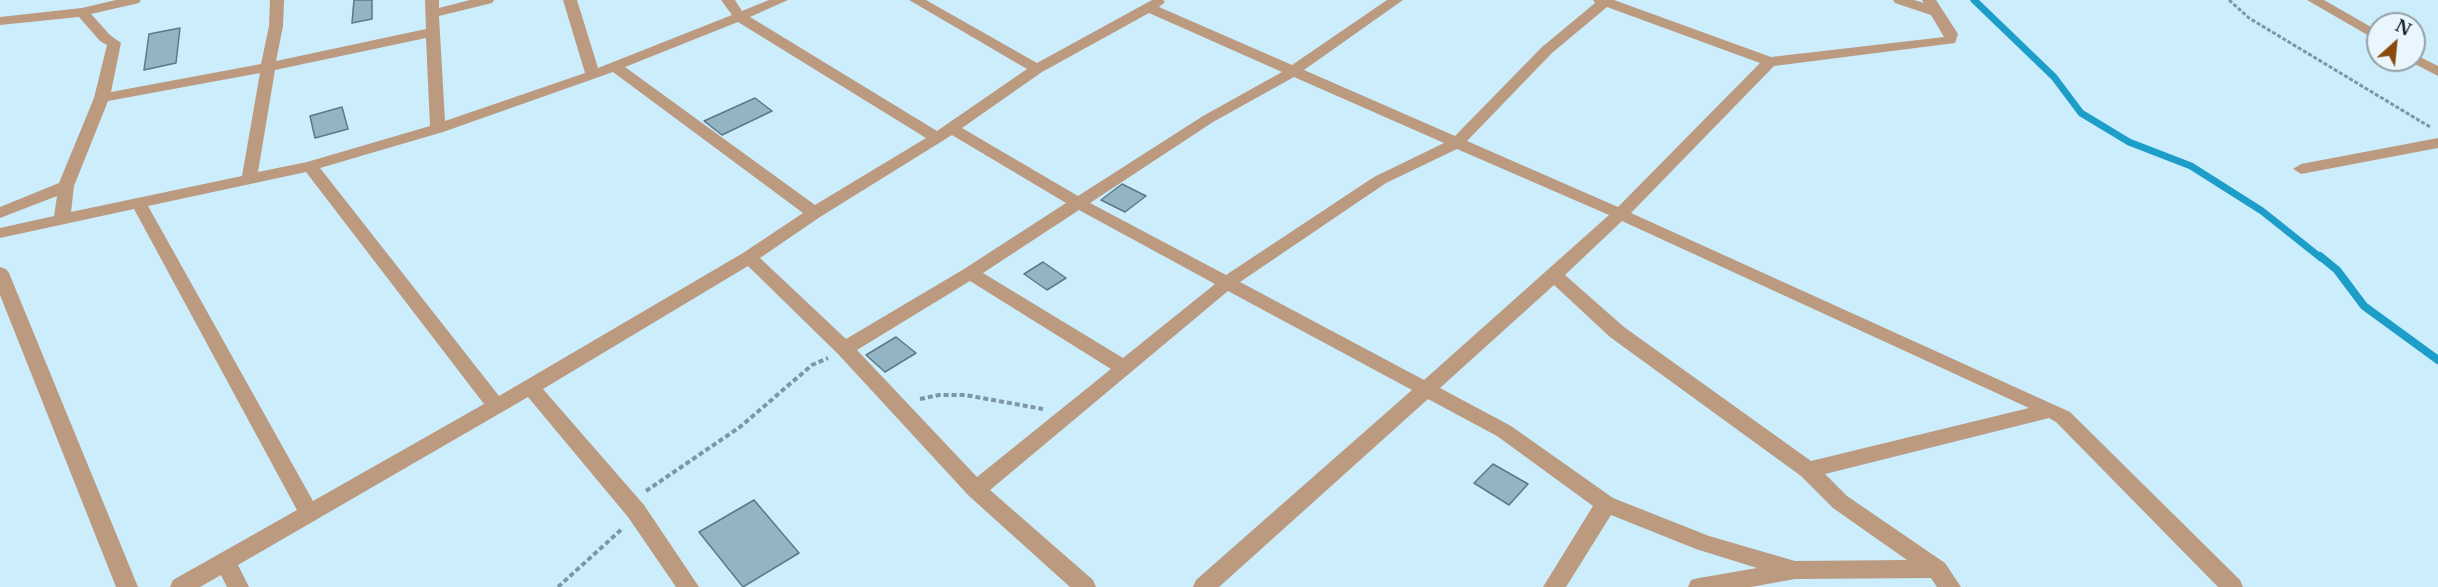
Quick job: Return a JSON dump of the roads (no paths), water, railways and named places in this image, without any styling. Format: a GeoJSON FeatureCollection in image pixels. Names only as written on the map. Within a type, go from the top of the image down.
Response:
{"type":"FeatureCollection","features":[{"type":"Feature","properties":{"kind":"street"},"geometry":{"type":"LineString","coordinates":[[0,21],[82,12],[134,0]]}},
{"type":"Feature","properties":{"kind":"street"},"geometry":{"type":"LineString","coordinates":[[249,180],[276,26],[277,0]]}},
{"type":"Feature","properties":{"kind":"street"},"geometry":{"type":"LineString","coordinates":[[438,129],[433,7],[487,0]]}},
{"type":"Feature","properties":{"kind":"street"},"geometry":{"type":"LineString","coordinates":[[570,0],[593,75]]}},
{"type":"Feature","properties":{"kind":"street"},"geometry":{"type":"LineString","coordinates":[[728,0],[740,17],[945,133],[1504,431],[1606,504],[1704,543],[1795,570]]}},
{"type":"Feature","properties":{"kind":"street"},"geometry":{"type":"LineString","coordinates":[[0,233],[310,166],[438,129],[593,75],[781,0]]}},
{"type":"Feature","properties":{"kind":"street"},"geometry":{"type":"LineString","coordinates":[[916,0],[1038,69]]}},
{"type":"Feature","properties":{"kind":"street"},"geometry":{"type":"LineString","coordinates":[[845,349],[970,273],[1076,202],[1229,107],[1294,71],[1396,0]]}},
{"type":"Feature","properties":{"kind":"street"},"geometry":{"type":"LineString","coordinates":[[976,490],[1227,283],[1380,180],[1456,142],[1547,50],[1604,1],[1770,62],[1950,40],[1951,34],[1932,5],[1900,0]]}},
{"type":"Feature","properties":{"kind":"street"},"geometry":{"type":"LineString","coordinates":[[2314,0],[2366,30]]}},
{"type":"Feature","properties":{"kind":"street"},"geometry":{"type":"LineString","coordinates":[[181,587],[530,387],[749,257],[814,213],[945,133],[1038,69],[1156,4],[1294,71],[1620,214],[2051,410],[2062,417],[2232,587]]}},
{"type":"Feature","properties":{"kind":"street"},"geometry":{"type":"LineString","coordinates":[[62,220],[66,186],[102,98],[114,43],[105,38],[82,12]]}},
{"type":"Feature","properties":{"kind":"street"},"geometry":{"type":"LineString","coordinates":[[102,98],[268,67],[433,32]]}},
{"type":"Feature","properties":{"kind":"street"},"geometry":{"type":"LineString","coordinates":[[1204,587],[1620,214],[1770,62]]}},
{"type":"Feature","properties":{"kind":"street"},"geometry":{"type":"LineString","coordinates":[[614,66],[814,213]]}},
{"type":"Feature","properties":{"kind":"street"},"geometry":{"type":"LineString","coordinates":[[2301,169],[2438,143]]}},
{"type":"Feature","properties":{"kind":"street"},"geometry":{"type":"LineString","coordinates":[[310,166],[496,406]]}},
{"type":"Feature","properties":{"kind":"street"},"geometry":{"type":"LineString","coordinates":[[0,213],[66,186]]}},
{"type":"Feature","properties":{"kind":"street"},"geometry":{"type":"LineString","coordinates":[[139,204],[309,513]]}},
{"type":"Feature","properties":{"kind":"street"},"geometry":{"type":"LineString","coordinates":[[749,257],[845,349],[976,490],[1084,587]]}},
{"type":"Feature","properties":{"kind":"street"},"geometry":{"type":"LineString","coordinates":[[0,273],[127,587]]}},
{"type":"Feature","properties":{"kind":"street"},"geometry":{"type":"LineString","coordinates":[[970,273],[1124,368]]}},
{"type":"Feature","properties":{"kind":"street"},"geometry":{"type":"LineString","coordinates":[[1554,275],[1617,332],[1808,470],[1839,502],[1943,578]]}},
{"type":"Feature","properties":{"kind":"street"},"geometry":{"type":"LineString","coordinates":[[530,387],[636,511],[688,587]]}},
{"type":"Feature","properties":{"kind":"street"},"geometry":{"type":"LineString","coordinates":[[1808,470],[2051,410]]}},
{"type":"Feature","properties":{"kind":"street"},"geometry":{"type":"LineString","coordinates":[[1554,587],[1606,504]]}},
{"type":"Feature","properties":{"kind":"street"},"geometry":{"type":"LineString","coordinates":[[225,561],[238,587]]}},
{"type":"Feature","properties":{"kind":"street"},"geometry":{"type":"LineString","coordinates":[[1699,587],[1795,570],[1943,578]]}},
{"type":"Feature","properties":{"kind":"waterway"},"geometry":{"type":"LineString","coordinates":[[1974,0],[2054,77],[2081,113],[2129,142],[2191,166],[2262,211],[2321,258]]}},
{"type":"Feature","properties":{"kind":"waterway"},"geometry":{"type":"LineString","coordinates":[[2320,256],[2337,270],[2364,306],[2438,360]]}}]}
